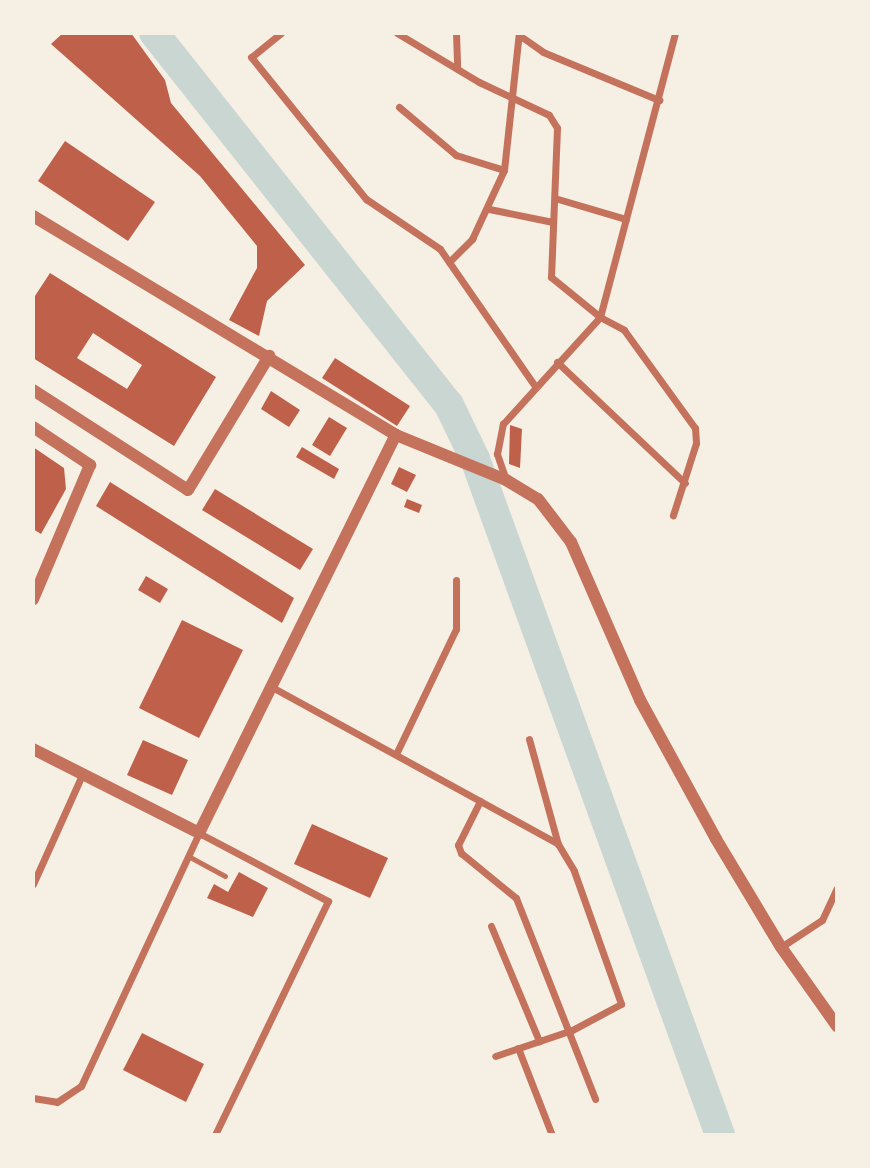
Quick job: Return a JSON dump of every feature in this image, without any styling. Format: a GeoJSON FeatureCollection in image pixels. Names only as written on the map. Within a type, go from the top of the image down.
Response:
{"type":"FeatureCollection","features":[{"type":"Feature","properties":{"kind":"street"},"geometry":{"type":"LineString","coordinates":[[281,33],[251,57],[366,199],[440,249],[534,386]]}},
{"type":"Feature","properties":{"kind":"street"},"geometry":{"type":"LineString","coordinates":[[456,33],[457,68]]}},
{"type":"Feature","properties":{"kind":"street"},"geometry":{"type":"LineString","coordinates":[[506,480],[497,454],[502,424],[600,317],[675,33]]}},
{"type":"Feature","properties":{"kind":"street"},"geometry":{"type":"LineString","coordinates":[[399,34],[457,68],[549,115],[557,128],[558,199],[552,222],[551,277],[600,317],[624,330],[695,428],[696,443],[673,515]]}},
{"type":"Feature","properties":{"kind":"street"},"geometry":{"type":"LineString","coordinates":[[449,262],[464,248],[489,209],[504,170],[519,34]]}},
{"type":"Feature","properties":{"kind":"street"},"geometry":{"type":"LineString","coordinates":[[519,34],[543,52],[659,100]]}},
{"type":"Feature","properties":{"kind":"street"},"geometry":{"type":"LineString","coordinates":[[400,107],[456,155],[504,170]]}},
{"type":"Feature","properties":{"kind":"street"},"geometry":{"type":"LineString","coordinates":[[558,199],[626,219]]}},
{"type":"Feature","properties":{"kind":"street"},"geometry":{"type":"LineString","coordinates":[[489,209],[552,222]]}},
{"type":"Feature","properties":{"kind":"street"},"geometry":{"type":"LineString","coordinates":[[33,216],[396,435],[435,447],[506,480],[538,499],[571,542],[640,701],[781,947],[837,1027]]}},
{"type":"Feature","properties":{"kind":"street"},"geometry":{"type":"LineString","coordinates":[[33,390],[188,489],[269,356]]}},
{"type":"Feature","properties":{"kind":"street"},"geometry":{"type":"LineString","coordinates":[[557,362],[685,483]]}},
{"type":"Feature","properties":{"kind":"street"},"geometry":{"type":"LineString","coordinates":[[33,428],[90,465],[33,599]]}},
{"type":"Feature","properties":{"kind":"street"},"geometry":{"type":"LineString","coordinates":[[33,1098],[57,1102],[81,1086],[269,685],[396,435]]}},
{"type":"Feature","properties":{"kind":"street"},"geometry":{"type":"LineString","coordinates":[[396,754],[456,629],[456,580]]}},
{"type":"Feature","properties":{"kind":"street"},"geometry":{"type":"LineString","coordinates":[[269,685],[558,844]]}},
{"type":"Feature","properties":{"kind":"street"},"geometry":{"type":"LineString","coordinates":[[495,1056],[572,1030],[621,1004],[574,871],[558,844],[529,739]]}},
{"type":"Feature","properties":{"kind":"street"},"geometry":{"type":"LineString","coordinates":[[33,750],[328,901],[215,1135]]}},
{"type":"Feature","properties":{"kind":"street"},"geometry":{"type":"LineString","coordinates":[[33,884],[82,775]]}},
{"type":"Feature","properties":{"kind":"street"},"geometry":{"type":"LineString","coordinates":[[480,801],[458,845],[460,853],[516,898],[572,1030],[595,1098]]}},
{"type":"Feature","properties":{"kind":"street"},"geometry":{"type":"LineString","coordinates":[[781,947],[822,920],[836,892]]}},
{"type":"Feature","properties":{"kind":"street"},"geometry":{"type":"LineString","coordinates":[[491,926],[539,1041]]}},
{"type":"Feature","properties":{"kind":"street"},"geometry":{"type":"LineString","coordinates":[[518,1048],[552,1135]]}},
{"type":"Feature","properties":{"kind":"lane"},"geometry":{"type":"LineString","coordinates":[[188,856],[225,876]]}},
{"type":"Feature","properties":{"kind":"building"},"geometry":{"type":"Polygon","coordinates":[[[63,33],[131,33],[165,80],[171,103],[305,265],[267,301],[259,336],[229,320],[257,268],[257,246],[200,176],[51,44],[63,33]]]}},
{"type":"Feature","properties":{"kind":"building"},"geometry":{"type":"Polygon","coordinates":[[[65,141],[155,202],[128,241],[38,181],[65,141]]]}},
{"type":"Feature","properties":{"kind":"building"},"geometry":{"type":"Polygon","coordinates":[[[50,273],[216,377],[174,446],[33,358],[33,299],[50,273]],[[93,333],[77,358],[127,389],[142,365],[93,333]]]}},
{"type":"Feature","properties":{"kind":"building"},"geometry":{"type":"Polygon","coordinates":[[[335,358],[410,406],[397,426],[322,378],[335,358]]]}},
{"type":"Feature","properties":{"kind":"building"},"geometry":{"type":"Polygon","coordinates":[[[271,391],[300,410],[289,427],[261,409],[271,391]]]}},
{"type":"Feature","properties":{"kind":"building"},"geometry":{"type":"Polygon","coordinates":[[[329,417],[347,428],[330,456],[312,445],[329,417]]]}},
{"type":"Feature","properties":{"kind":"building"},"geometry":{"type":"Polygon","coordinates":[[[510,425],[522,429],[520,468],[509,464],[510,425]]]}},
{"type":"Feature","properties":{"kind":"building"},"geometry":{"type":"Polygon","coordinates":[[[33,447],[64,468],[66,489],[41,534],[33,529],[33,447]]]}},
{"type":"Feature","properties":{"kind":"building"},"geometry":{"type":"Polygon","coordinates":[[[302,447],[339,469],[334,479],[296,457],[302,447]]]}},
{"type":"Feature","properties":{"kind":"building"},"geometry":{"type":"Polygon","coordinates":[[[399,467],[416,475],[407,492],[391,484],[399,467]]]}},
{"type":"Feature","properties":{"kind":"building"},"geometry":{"type":"Polygon","coordinates":[[[110,482],[294,598],[282,623],[96,506],[110,482]]]}},
{"type":"Feature","properties":{"kind":"building"},"geometry":{"type":"Polygon","coordinates":[[[215,489],[313,549],[300,570],[202,510],[215,489]]]}},
{"type":"Feature","properties":{"kind":"building"},"geometry":{"type":"Polygon","coordinates":[[[407,499],[422,505],[419,513],[404,507],[407,499]]]}},
{"type":"Feature","properties":{"kind":"building"},"geometry":{"type":"Polygon","coordinates":[[[146,576],[168,589],[160,603],[138,590],[146,576]]]}},
{"type":"Feature","properties":{"kind":"building"},"geometry":{"type":"Polygon","coordinates":[[[182,620],[243,650],[199,738],[139,708],[182,620]]]}},
{"type":"Feature","properties":{"kind":"building"},"geometry":{"type":"Polygon","coordinates":[[[143,740],[188,760],[172,795],[127,775],[143,740]]]}},
{"type":"Feature","properties":{"kind":"building"},"geometry":{"type":"Polygon","coordinates":[[[312,824],[388,858],[370,898],[294,864],[312,824]]]}},
{"type":"Feature","properties":{"kind":"building"},"geometry":{"type":"Polygon","coordinates":[[[239,872],[268,888],[253,917],[207,898],[214,884],[228,892],[239,872]]]}},
{"type":"Feature","properties":{"kind":"building"},"geometry":{"type":"Polygon","coordinates":[[[142,1033],[204,1064],[186,1102],[123,1070],[142,1033]]]}},
{"type":"Feature","properties":{"kind":"waterway"},"geometry":{"type":"LineString","coordinates":[[154,33],[449,405],[475,459],[720,1135]]}}]}
